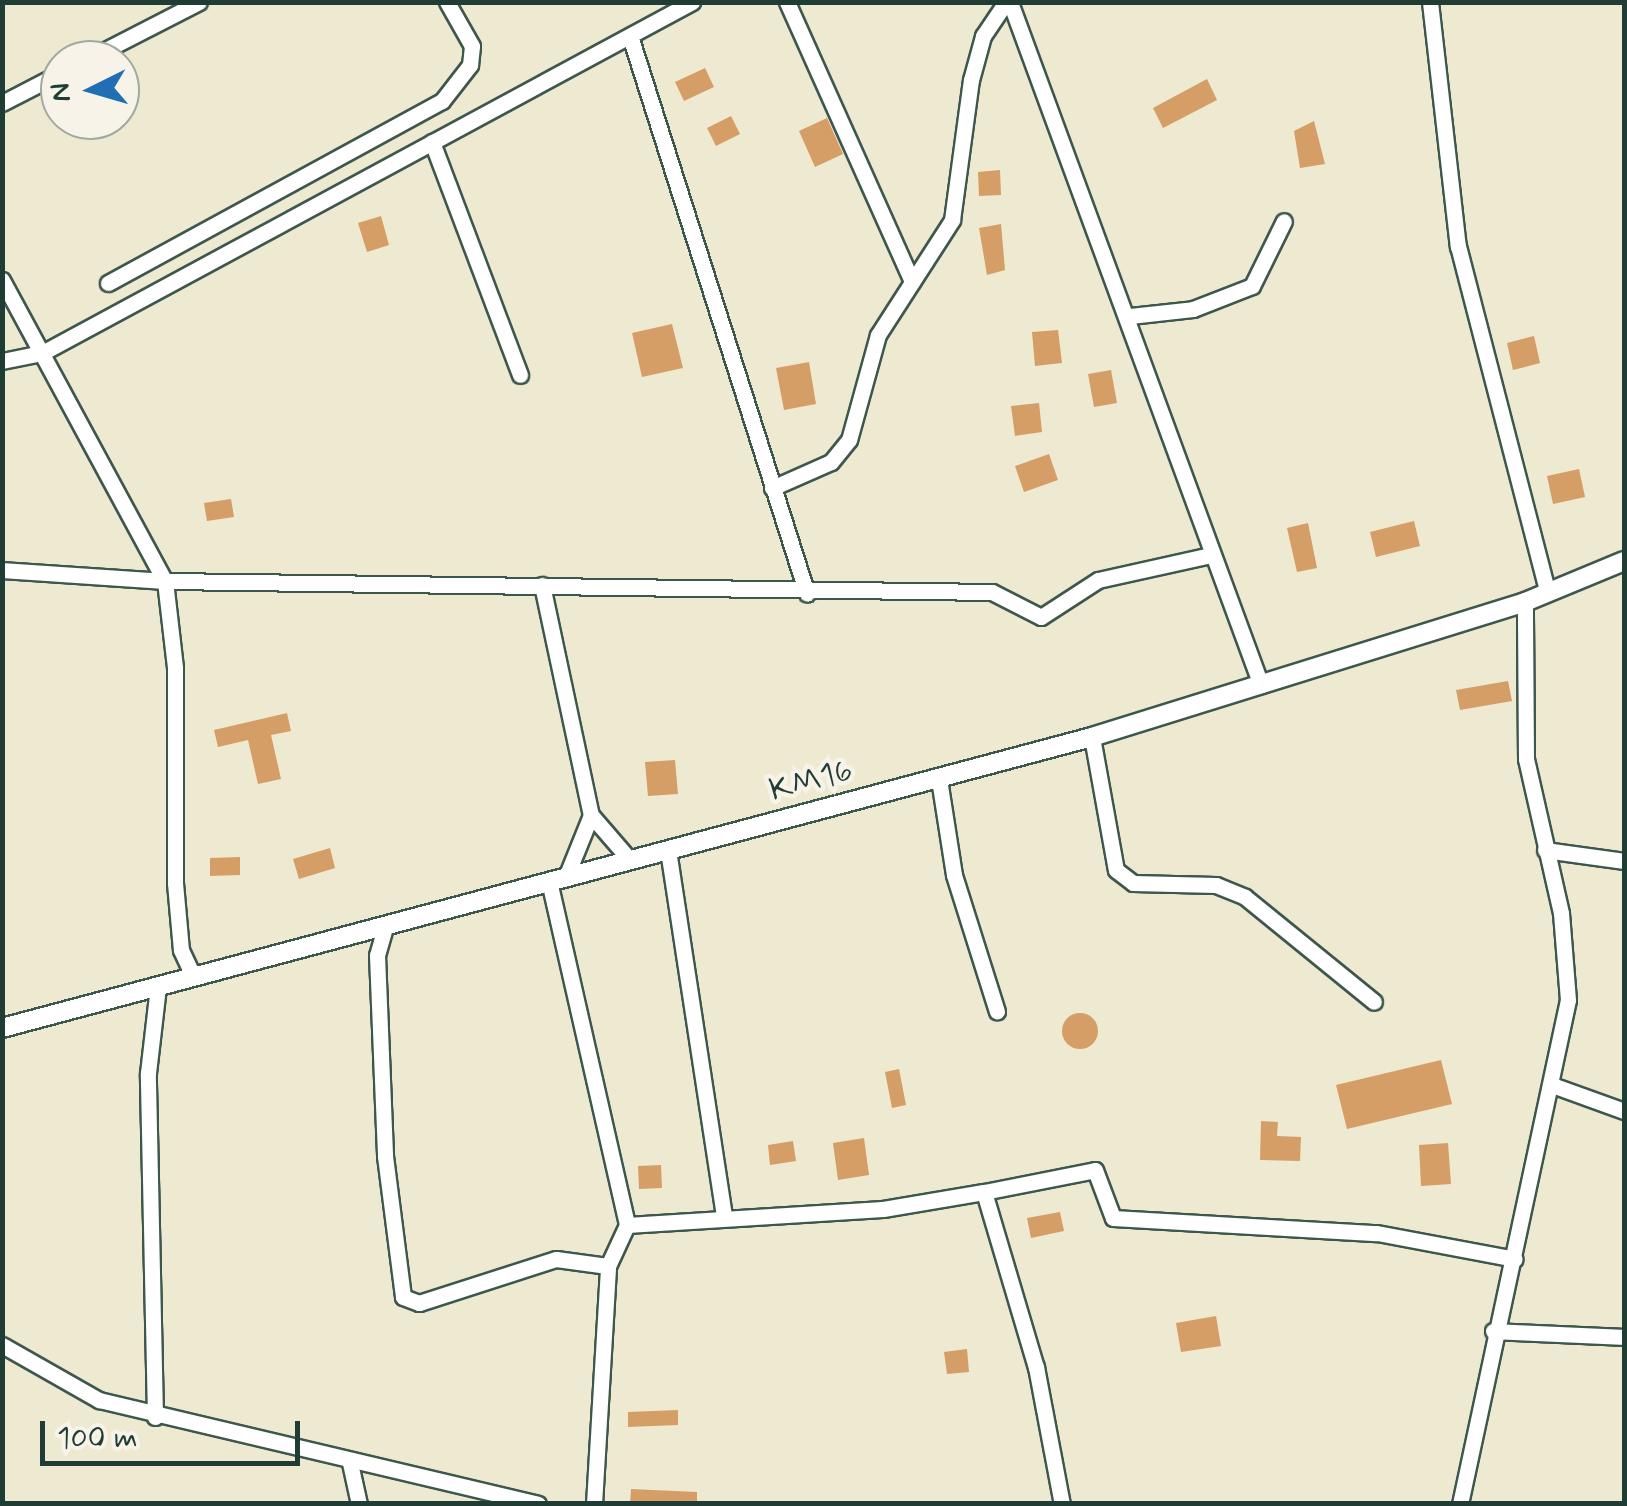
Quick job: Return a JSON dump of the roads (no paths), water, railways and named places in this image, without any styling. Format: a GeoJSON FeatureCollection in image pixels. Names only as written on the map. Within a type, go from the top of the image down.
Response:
{"type":"FeatureCollection","features":[{"type":"Feature","properties":{"kind":"street"},"geometry":{"type":"LineString","coordinates":[[125,40],[199,2]]}},
{"type":"Feature","properties":{"kind":"street"},"geometry":{"type":"LineString","coordinates":[[108,283],[442,101],[470,66],[472,46],[447,2]]}},
{"type":"Feature","properties":{"kind":"street"},"geometry":{"type":"LineString","coordinates":[[2,361],[42,353],[692,2]]}},
{"type":"Feature","properties":{"kind":"street"},"geometry":{"type":"LineString","coordinates":[[787,2],[912,281]]}},
{"type":"Feature","properties":{"kind":"street"},"geometry":{"type":"LineString","coordinates":[[772,488],[842,454],[878,335],[952,220],[971,80],[983,36],[1008,2]]}},
{"type":"Feature","properties":{"kind":"street"},"geometry":{"type":"LineString","coordinates":[[1008,2],[1130,316],[1211,555],[1262,685]]}},
{"type":"Feature","properties":{"kind":"street"},"geometry":{"type":"LineString","coordinates":[[1430,2],[1458,246],[1548,593]]}},
{"type":"Feature","properties":{"kind":"street"},"geometry":{"type":"LineString","coordinates":[[630,36],[808,594]]}},
{"type":"Feature","properties":{"kind":"street"},"geometry":{"type":"LineString","coordinates":[[2,102],[40,83]]}},
{"type":"Feature","properties":{"kind":"street"},"geometry":{"type":"LineString","coordinates":[[432,142],[520,375]]}},
{"type":"Feature","properties":{"kind":"street"},"geometry":{"type":"LineString","coordinates":[[1130,316],[1193,309],[1252,286],[1284,220]]}},
{"type":"Feature","properties":{"kind":"street"},"geometry":{"type":"LineString","coordinates":[[2,280],[165,581],[176,668],[175,884],[180,950],[193,976]]}},
{"type":"Feature","properties":{"kind":"street"},"geometry":{"type":"LineString","coordinates":[[2,570],[165,581],[542,585],[808,594],[992,592],[1041,617],[1098,580],[1211,555]]}},
{"type":"Feature","properties":{"kind":"street","name":"KM16"},"geometry":{"type":"LineString","coordinates":[[2,1028],[1092,737],[1525,602],[1624,562]]}},
{"type":"Feature","properties":{"kind":"street"},"geometry":{"type":"LineString","coordinates":[[542,585],[591,815],[630,860]]}},
{"type":"Feature","properties":{"kind":"street"},"geometry":{"type":"LineString","coordinates":[[1460,1504],[1493,1331],[1515,1259],[1555,1086],[1566,956],[1526,759],[1525,602]]}},
{"type":"Feature","properties":{"kind":"street"},"geometry":{"type":"LineString","coordinates":[[1092,737],[1116,870],[1133,882],[1216,885],[1245,896],[1374,1002]]}},
{"type":"Feature","properties":{"kind":"street"},"geometry":{"type":"LineString","coordinates":[[938,779],[954,875],[996,1011]]}},
{"type":"Feature","properties":{"kind":"street"},"geometry":{"type":"LineString","coordinates":[[591,815],[557,879],[627,1225],[608,1266],[594,1504]]}},
{"type":"Feature","properties":{"kind":"street"},"geometry":{"type":"LineString","coordinates":[[668,850],[724,1216]]}},
{"type":"Feature","properties":{"kind":"street"},"geometry":{"type":"LineString","coordinates":[[1546,850],[1624,862]]}},
{"type":"Feature","properties":{"kind":"street"},"geometry":{"type":"LineString","coordinates":[[386,924],[378,955],[385,1156],[403,1297],[420,1304],[556,1259],[608,1266]]}},
{"type":"Feature","properties":{"kind":"street"},"geometry":{"type":"LineString","coordinates":[[154,1417],[148,1073],[158,986]]}},
{"type":"Feature","properties":{"kind":"street"},"geometry":{"type":"LineString","coordinates":[[1555,1086],[1624,1111]]}},
{"type":"Feature","properties":{"kind":"street"},"geometry":{"type":"LineString","coordinates":[[627,1225],[883,1209],[1094,1170],[1113,1218],[1377,1232],[1515,1259]]}},
{"type":"Feature","properties":{"kind":"street"},"geometry":{"type":"LineString","coordinates":[[984,1192],[1036,1368],[1062,1504]]}},
{"type":"Feature","properties":{"kind":"street"},"geometry":{"type":"LineString","coordinates":[[1493,1331],[1624,1337]]}},
{"type":"Feature","properties":{"kind":"street"},"geometry":{"type":"LineString","coordinates":[[2,1345],[73,1390],[154,1417],[350,1463],[493,1486],[538,1504]]}},
{"type":"Feature","properties":{"kind":"street"},"geometry":{"type":"LineString","coordinates":[[350,1463],[360,1504]]}}]}
